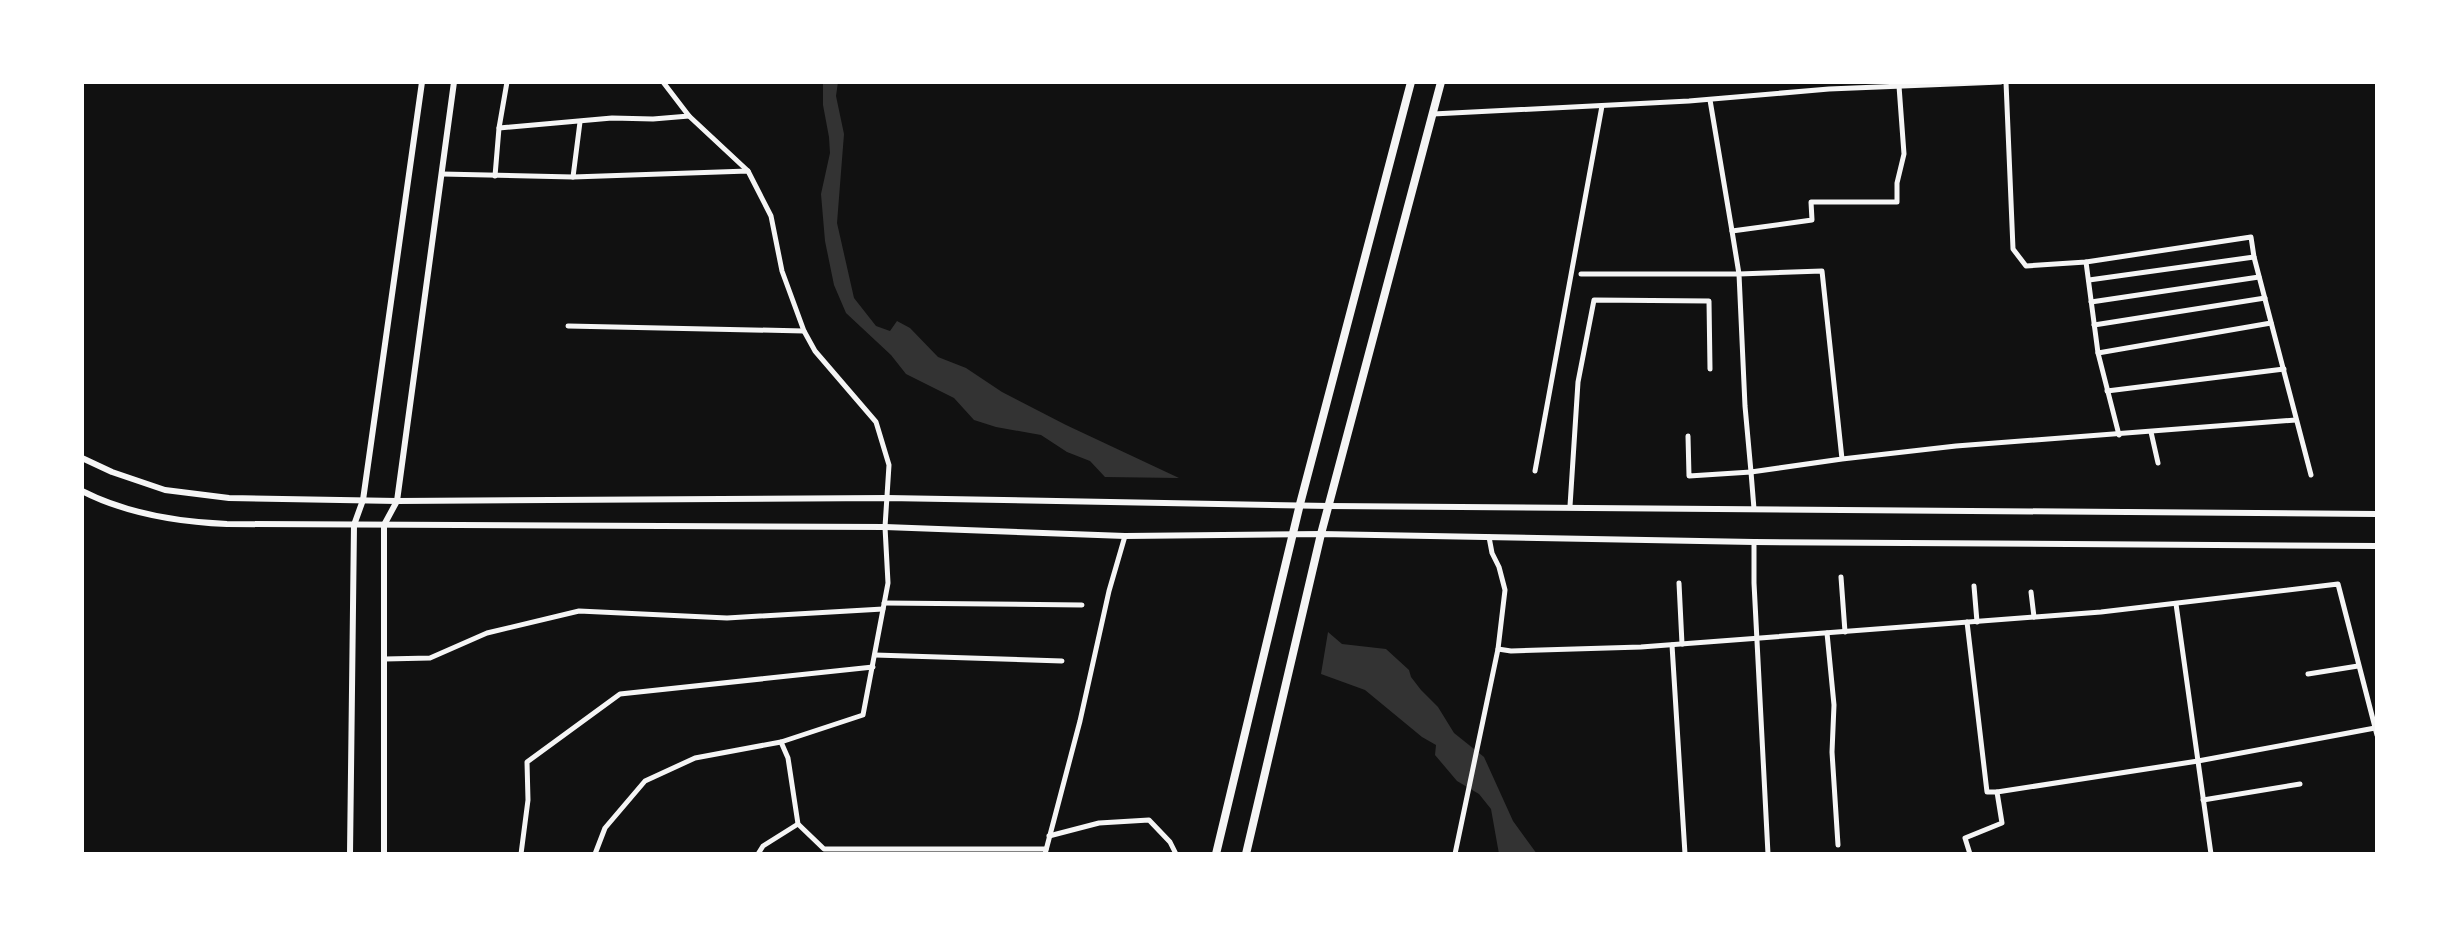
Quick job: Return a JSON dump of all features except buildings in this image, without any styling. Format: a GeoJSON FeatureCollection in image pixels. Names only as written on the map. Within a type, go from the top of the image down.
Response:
{"type":"FeatureCollection","features":[{"type":"Feature","properties":{"kind":"main road"},"geometry":{"type":"LineString","coordinates":[[1216,854],[1300,503],[1411,82]]}},
{"type":"Feature","properties":{"kind":"main road"},"geometry":{"type":"LineString","coordinates":[[1246,854],[1321,534],[1441,82]]}},
{"type":"Feature","properties":{"kind":"street"},"geometry":{"type":"LineString","coordinates":[[350,854],[354,525],[363,500],[422,82]]}},
{"type":"Feature","properties":{"kind":"street"},"geometry":{"type":"LineString","coordinates":[[384,854],[384,525],[397,501],[454,82]]}},
{"type":"Feature","properties":{"kind":"street"},"geometry":{"type":"LineString","coordinates":[[495,176],[499,128],[507,82]]}},
{"type":"Feature","properties":{"kind":"street"},"geometry":{"type":"LineString","coordinates":[[595,854],[605,828],[645,781],[695,758],[781,742],[863,715],[888,583],[886,527],[889,465],[876,422],[825,364],[804,331],[782,271],[771,216],[748,171],[689,116],[663,82]]}},
{"type":"Feature","properties":{"kind":"street"},"geometry":{"type":"LineString","coordinates":[[1433,114],[1710,100],[1829,89],[2003,82],[2013,249],[2026,266],[2086,262],[2251,237],[2311,475]]}},
{"type":"Feature","properties":{"kind":"street"},"geometry":{"type":"LineString","coordinates":[[1732,231],[1812,220],[1811,202],[1897,202],[1897,183],[1904,154],[1899,86]]}},
{"type":"Feature","properties":{"kind":"street"},"geometry":{"type":"LineString","coordinates":[[1710,100],[1739,274],[1745,406],[1754,509]]}},
{"type":"Feature","properties":{"kind":"street"},"geometry":{"type":"LineString","coordinates":[[1535,471],[1602,106]]}},
{"type":"Feature","properties":{"kind":"street"},"geometry":{"type":"LineString","coordinates":[[499,128],[612,118],[689,116]]}},
{"type":"Feature","properties":{"kind":"street"},"geometry":{"type":"LineString","coordinates":[[573,177],[580,122]]}},
{"type":"Feature","properties":{"kind":"street"},"geometry":{"type":"LineString","coordinates":[[442,174],[573,177],[748,171]]}},
{"type":"Feature","properties":{"kind":"street"},"geometry":{"type":"LineString","coordinates":[[2089,280],[2254,257]]}},
{"type":"Feature","properties":{"kind":"street"},"geometry":{"type":"LineString","coordinates":[[2086,262],[2098,353],[2119,435]]}},
{"type":"Feature","properties":{"kind":"street"},"geometry":{"type":"LineString","coordinates":[[1581,274],[1822,271],[1842,459]]}},
{"type":"Feature","properties":{"kind":"street"},"geometry":{"type":"LineString","coordinates":[[2091,302],[2259,277]]}},
{"type":"Feature","properties":{"kind":"street"},"geometry":{"type":"LineString","coordinates":[[2094,325],[2265,298]]}},
{"type":"Feature","properties":{"kind":"street"},"geometry":{"type":"LineString","coordinates":[[1570,506],[1578,382],[1594,300],[1709,300],[1710,369]]}},
{"type":"Feature","properties":{"kind":"street"},"geometry":{"type":"LineString","coordinates":[[2098,353],[2271,323]]}},
{"type":"Feature","properties":{"kind":"street"},"geometry":{"type":"LineString","coordinates":[[568,327],[804,331]]}},
{"type":"Feature","properties":{"kind":"street"},"geometry":{"type":"LineString","coordinates":[[2106,391],[2284,369]]}},
{"type":"Feature","properties":{"kind":"street"},"geometry":{"type":"LineString","coordinates":[[1688,436],[1689,476],[1956,446],[2296,420]]}},
{"type":"Feature","properties":{"kind":"street"},"geometry":{"type":"LineString","coordinates":[[2151,432],[2158,463]]}},
{"type":"Feature","properties":{"kind":"street"},"geometry":{"type":"LineString","coordinates":[[82,458],[112,472],[165,490],[229,498],[397,501],[887,498],[1300,503],[1329,506],[2377,514]]}},
{"type":"Feature","properties":{"kind":"street"},"geometry":{"type":"LineString","coordinates":[[82,491],[146,514],[192,522],[886,527],[1125,536],[1321,534],[1754,542],[2377,546]]}},
{"type":"Feature","properties":{"kind":"street"},"geometry":{"type":"LineString","coordinates":[[781,742],[788,758],[798,824],[824,849],[1046,852],[1080,721],[1109,591],[1125,536]]}},
{"type":"Feature","properties":{"kind":"street"},"geometry":{"type":"LineString","coordinates":[[1455,854],[1498,649],[1505,590],[1489,537]]}},
{"type":"Feature","properties":{"kind":"street"},"geometry":{"type":"LineString","coordinates":[[1754,542],[1768,854]]}},
{"type":"Feature","properties":{"kind":"street"},"geometry":{"type":"LineString","coordinates":[[1841,578],[1845,632]]}},
{"type":"Feature","properties":{"kind":"street"},"geometry":{"type":"LineString","coordinates":[[1679,583],[1682,644]]}},
{"type":"Feature","properties":{"kind":"street"},"geometry":{"type":"LineString","coordinates":[[1498,649],[1511,651],[1672,645],[1967,622],[1977,622],[2176,604],[2338,584],[2376,732],[1987,792],[1967,622]]}},
{"type":"Feature","properties":{"kind":"street"},"geometry":{"type":"LineString","coordinates":[[1974,586],[1977,622]]}},
{"type":"Feature","properties":{"kind":"street"},"geometry":{"type":"LineString","coordinates":[[2031,592],[2034,617]]}},
{"type":"Feature","properties":{"kind":"street"},"geometry":{"type":"LineString","coordinates":[[2176,604],[2211,854]]}},
{"type":"Feature","properties":{"kind":"street"},"geometry":{"type":"LineString","coordinates":[[385,659],[430,658],[487,633],[579,611],[727,618],[884,606],[1082,605]]}},
{"type":"Feature","properties":{"kind":"street"},"geometry":{"type":"LineString","coordinates":[[1827,633],[1833,705],[1832,752],[1838,845]]}},
{"type":"Feature","properties":{"kind":"street"},"geometry":{"type":"LineString","coordinates":[[1672,645],[1685,854]]}},
{"type":"Feature","properties":{"kind":"street"},"geometry":{"type":"LineString","coordinates":[[875,655],[1062,661]]}},
{"type":"Feature","properties":{"kind":"street"},"geometry":{"type":"LineString","coordinates":[[2308,674],[2358,666]]}},
{"type":"Feature","properties":{"kind":"street"},"geometry":{"type":"LineString","coordinates":[[521,854],[528,800],[527,762],[620,694],[873,667]]}},
{"type":"Feature","properties":{"kind":"street"},"geometry":{"type":"LineString","coordinates":[[2203,800],[2300,784]]}},
{"type":"Feature","properties":{"kind":"street"},"geometry":{"type":"LineString","coordinates":[[1970,854],[1965,838],[2002,823],[1997,792]]}},
{"type":"Feature","properties":{"kind":"street"},"geometry":{"type":"LineString","coordinates":[[1049,835],[1100,823],[1149,820],[1170,842],[1176,854]]}},
{"type":"Feature","properties":{"kind":"street"},"geometry":{"type":"LineString","coordinates":[[758,854],[763,846],[798,824]]}},
{"type":"Feature","properties":{"kind":"shaded area"},"geometry":{"type":"Polygon","coordinates":[[[823,82],[838,82],[836,96],[844,134],[837,223],[854,298],[876,326],[890,331],[897,321],[910,328],[938,357],[966,368],[1002,392],[1066,425],[1179,478],[1105,477],[1090,461],[1067,452],[1041,435],[974,420],[954,398],[906,374],[891,355],[846,313],[834,285],[825,241],[821,194],[830,153],[823,105],[823,82]]]}},
{"type":"Feature","properties":{"kind":"shaded area"},"geometry":{"type":"Polygon","coordinates":[[[1328,632],[1342,644],[1386,649],[1409,670],[1411,677],[1438,707],[1454,733],[1484,757],[1513,821],[1537,854],[1499,854],[1491,809],[1479,794],[1457,781],[1435,755],[1436,745],[1422,737],[1365,690],[1321,674],[1328,632]]]}}]}
